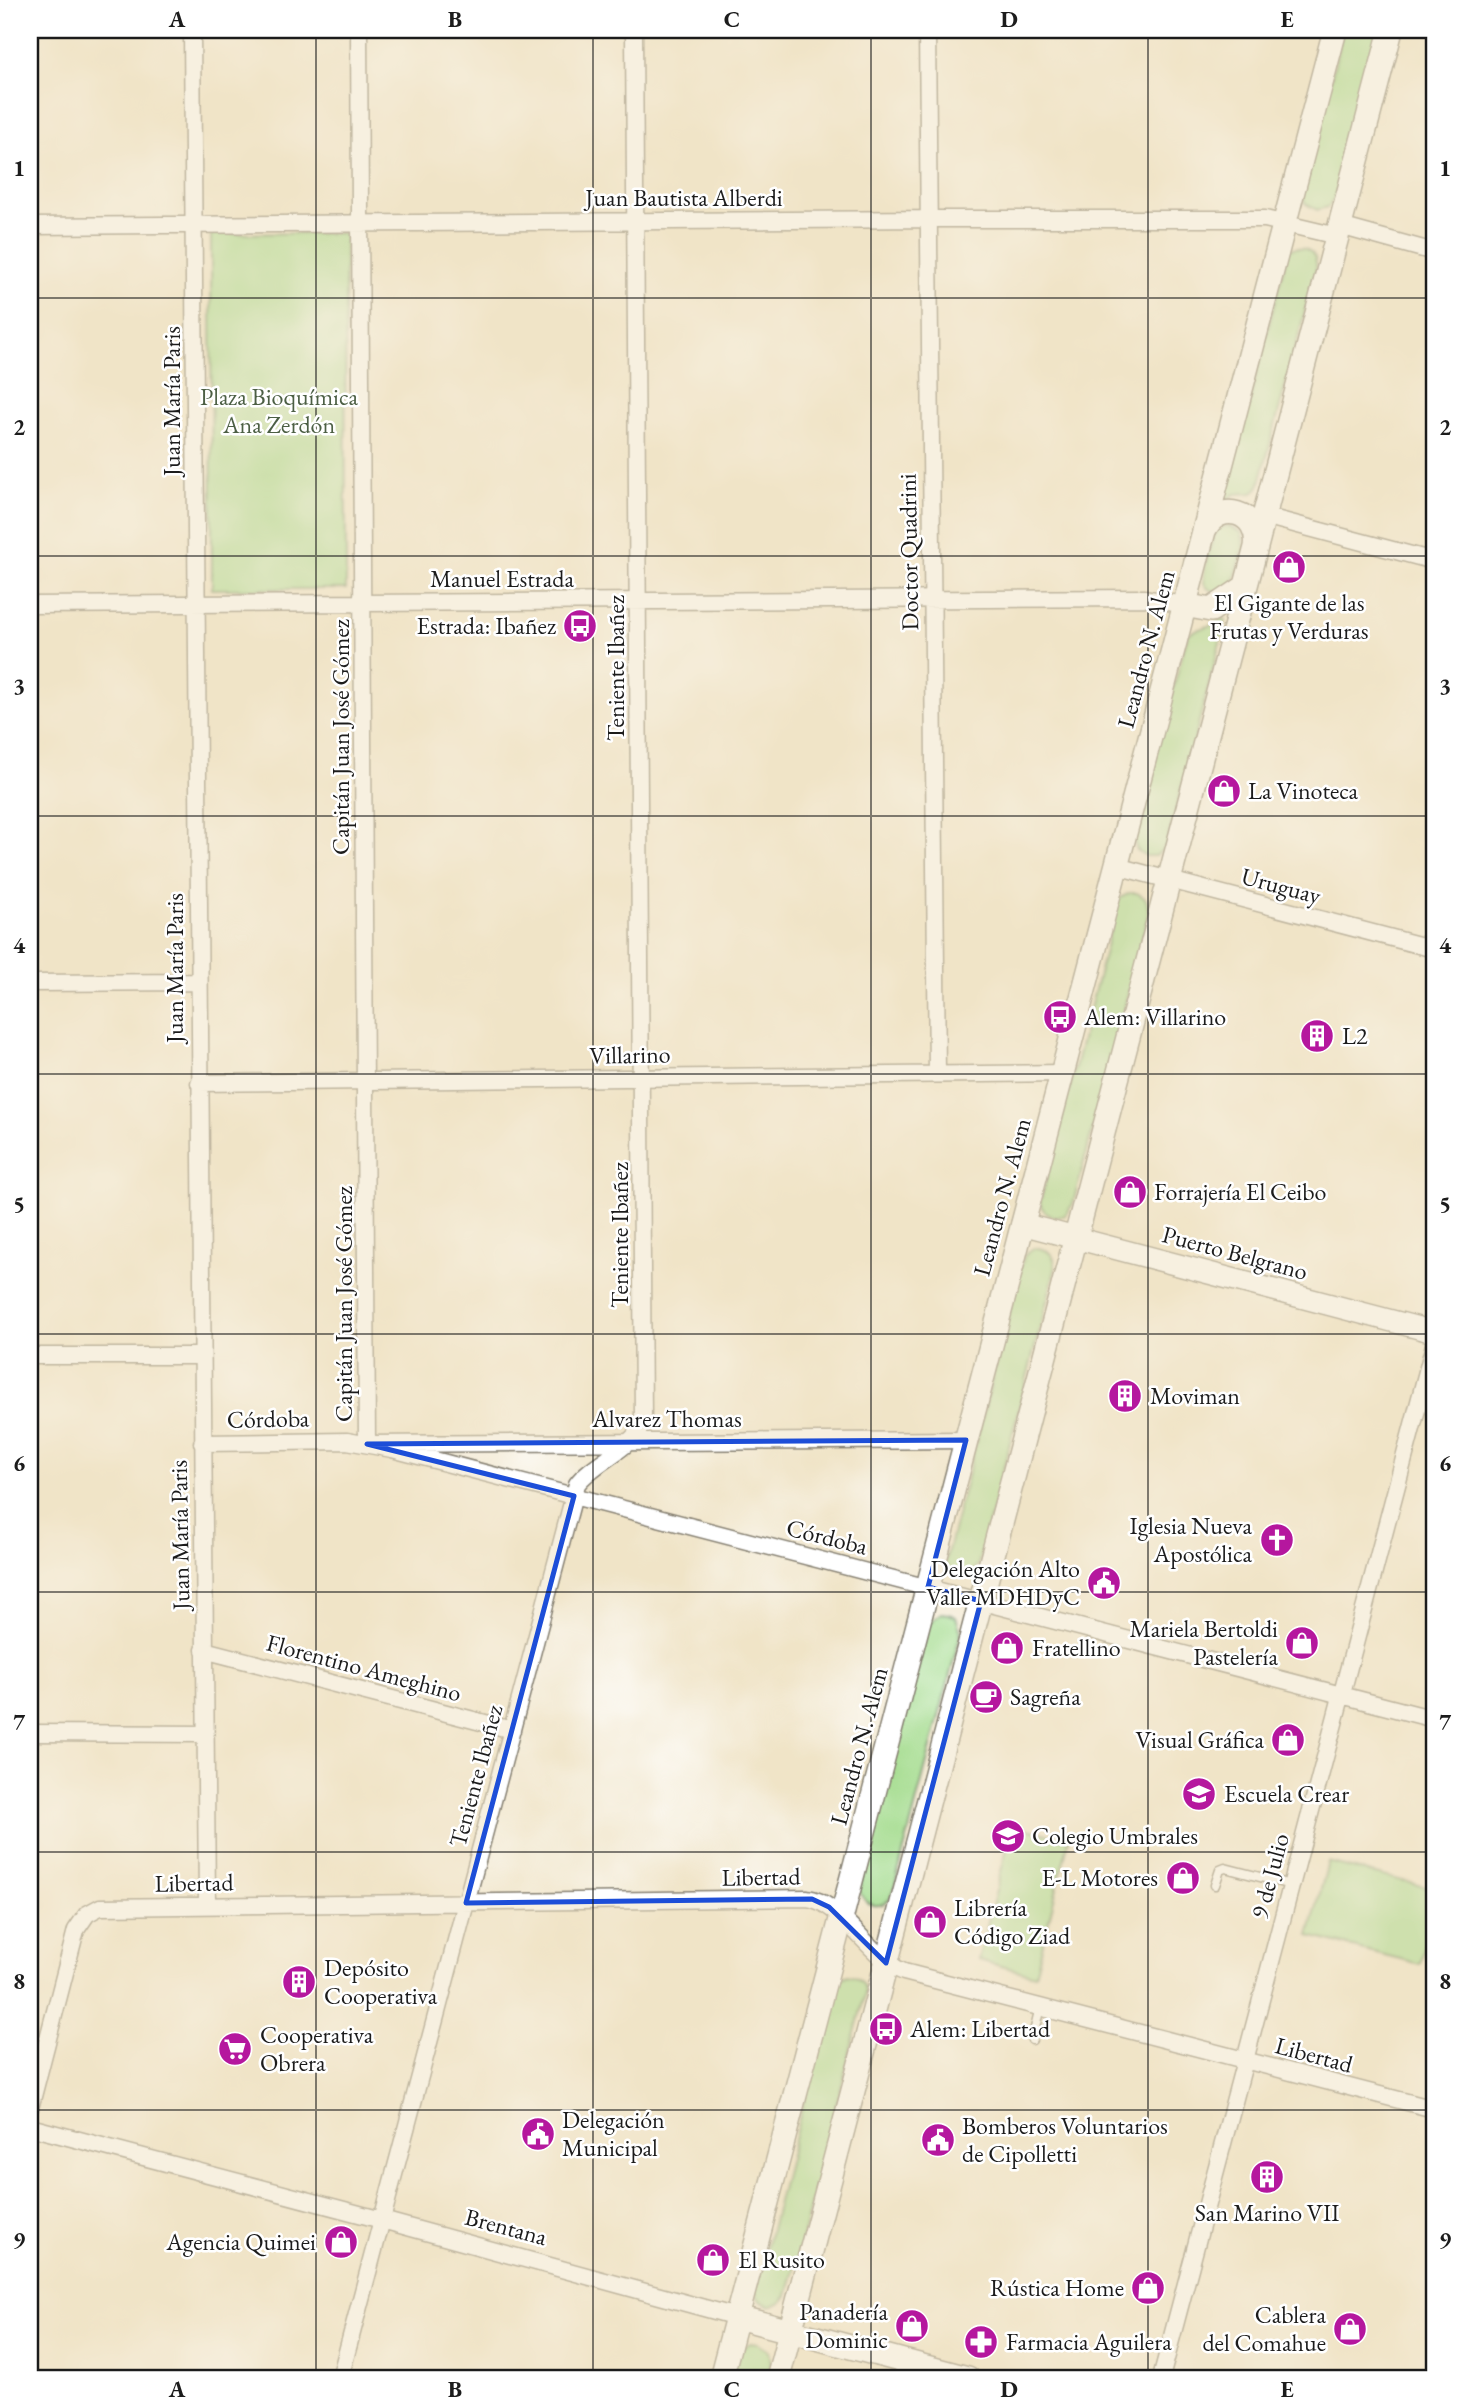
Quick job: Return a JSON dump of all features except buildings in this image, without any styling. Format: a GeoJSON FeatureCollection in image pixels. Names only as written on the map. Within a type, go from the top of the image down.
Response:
{"type":"FeatureCollection","features":[{"type":"Feature","properties":{"kind":"main road","name":"Leandro N. Alem"},"geometry":{"type":"LineString","coordinates":[[721,2378],[1335,30]]}},
{"type":"Feature","properties":{"kind":"main road"},"geometry":{"type":"LineString","coordinates":[[778,2378],[1391,30]]}},
{"type":"Feature","properties":{"kind":"main road"},"geometry":{"type":"LineString","coordinates":[[1203,532],[1206,524],[1216,516],[1228,512],[1237,513],[1253,526],[1257,538],[1256,547]]}},
{"type":"Feature","properties":{"kind":"main road"},"geometry":{"type":"LineString","coordinates":[[1184,605],[1211,610],[1245,587]]}},
{"type":"Feature","properties":{"kind":"main road","name":"Brentana"},"geometry":{"type":"LineString","coordinates":[[737,2318],[968,2378]]}},
{"type":"Feature","properties":{"kind":"street","name":"Juan María Paris"},"geometry":{"type":"LineString","coordinates":[[192,30],[207,1905]]}},
{"type":"Feature","properties":{"kind":"street","name":"Capitán Juan José Gómez"},"geometry":{"type":"LineString","coordinates":[[359,30],[367,1444]]}},
{"type":"Feature","properties":{"kind":"street","name":"Teniente Ibañez"},"geometry":{"type":"LineString","coordinates":[[340,2378],[577,1485],[583,1475],[639,1433],[644,1414],[634,30]]}},
{"type":"Feature","properties":{"kind":"street","name":"Doctor Quadrini"},"geometry":{"type":"LineString","coordinates":[[927,30],[937,1074]]}},
{"type":"Feature","properties":{"kind":"street","name":"Juan Bautista Alberdi"},"geometry":{"type":"LineString","coordinates":[[30,226],[1265,219],[1338,231],[1434,252]]}},
{"type":"Feature","properties":{"kind":"street"},"geometry":{"type":"LineString","coordinates":[[1264,516],[1434,561]]}},
{"type":"Feature","properties":{"kind":"street","name":"Manuel Estrada"},"geometry":{"type":"LineString","coordinates":[[30,605],[1144,598],[1184,605]]}},
{"type":"Feature","properties":{"kind":"street","name":"Uruguay"},"geometry":{"type":"LineString","coordinates":[[1116,866],[1434,949]]}},
{"type":"Feature","properties":{"kind":"street"},"geometry":{"type":"LineString","coordinates":[[30,983],[198,982]]}},
{"type":"Feature","properties":{"kind":"street","name":"Villarino"},"geometry":{"type":"LineString","coordinates":[[199,1083],[1062,1073]]}},
{"type":"Feature","properties":{"kind":"street","name":"Puerto Belgrano"},"geometry":{"type":"LineString","coordinates":[[1022,1224],[1434,1332]]}},
{"type":"Feature","properties":{"kind":"street","name":"9 de Julio"},"geometry":{"type":"LineString","coordinates":[[1161,2378],[1434,1345]]}},
{"type":"Feature","properties":{"kind":"street"},"geometry":{"type":"LineString","coordinates":[[30,1356],[201,1356]]}},
{"type":"Feature","properties":{"kind":"street","name":"Alvarez Thomas"},"geometry":{"type":"LineString","coordinates":[[367,1444],[966,1440]]}},
{"type":"Feature","properties":{"kind":"street","name":"Córdoba"},"geometry":{"type":"LineString","coordinates":[[202,1443],[347,1441],[367,1444],[1434,1719]]}},
{"type":"Feature","properties":{"kind":"street","name":"Florentino Ameghino"},"geometry":{"type":"LineString","coordinates":[[204,1650],[512,1730]]}},
{"type":"Feature","properties":{"kind":"street"},"geometry":{"type":"LineString","coordinates":[[30,1733],[205,1734]]}},
{"type":"Feature","properties":{"kind":"street","name":"Libertad"},"geometry":{"type":"LineString","coordinates":[[30,2108],[76,1930],[87,1914],[106,1906],[812,1899],[826,1904],[886,1963],[908,1973],[1434,2109]]}},
{"type":"Feature","properties":{"kind":"street","name":"Brentana"},"geometry":{"type":"LineString","coordinates":[[30,2127],[737,2318]]}},
{"type":"Feature","properties":{"kind":"lane"},"geometry":{"type":"LineString","coordinates":[[1215,1885],[1220,1870],[1225,1868],[1291,1885]]}},
{"type":"Feature","properties":{"kind":"lane"},"geometry":{"type":"LineString","coordinates":[[1032,2040],[1040,2007]]}},
{"type":"Feature","properties":{"kind":"highlighted area"},"geometry":{"type":"Polygon","coordinates":[[[966,1440],[928,1587],[981,1601],[886,1963],[829,1907],[812,1899],[466,1903],[574,1496],[367,1444],[966,1440]]]}},
{"type":"Feature","properties":{"kind":"green space"},"geometry":{"type":"Polygon","coordinates":[[[1343,30],[1380,30],[1334,199],[1328,207],[1317,210],[1306,204],[1302,197],[1343,30]]]}},
{"type":"Feature","properties":{"kind":"green space","name":"Plaza Bioquímica Ana Zerdón"},"geometry":{"type":"Polygon","coordinates":[[[345,233],[346,589],[212,589],[211,234],[345,233]]]}},
{"type":"Feature","properties":{"kind":"green space"},"geometry":{"type":"Polygon","coordinates":[[[1303,248],[1311,252],[1316,269],[1259,486],[1253,493],[1235,494],[1223,503],[1288,251],[1303,248]]]}},
{"type":"Feature","properties":{"kind":"green space"},"geometry":{"type":"Polygon","coordinates":[[[1229,526],[1242,533],[1244,547],[1234,582],[1222,592],[1216,592],[1205,585],[1206,563],[1216,532],[1221,527],[1229,526]]]}},
{"type":"Feature","properties":{"kind":"green space"},"geometry":{"type":"Polygon","coordinates":[[[1223,618],[1226,620],[1166,846],[1156,856],[1146,856],[1137,850],[1133,838],[1188,634],[1223,618]]]}},
{"type":"Feature","properties":{"kind":"green space"},"geometry":{"type":"Polygon","coordinates":[[[1129,893],[1137,893],[1146,899],[1149,912],[1073,1204],[1065,1215],[1053,1216],[1044,1210],[1040,1203],[1118,900],[1129,893]]]}},
{"type":"Feature","properties":{"kind":"green space"},"geometry":{"type":"Polygon","coordinates":[[[1038,1248],[1052,1255],[1055,1270],[978,1565],[971,1573],[959,1575],[952,1572],[945,1562],[1024,1256],[1032,1249],[1038,1248]]]}},
{"type":"Feature","properties":{"kind":"green space"},"geometry":{"type":"Polygon","coordinates":[[[941,1613],[956,1617],[961,1632],[892,1896],[883,1904],[874,1905],[865,1900],[859,1890],[929,1623],[941,1613]]]}},
{"type":"Feature","properties":{"kind":"green space"},"geometry":{"type":"Polygon","coordinates":[[[1013,1825],[1069,1840],[1035,1975],[978,1960],[1013,1825]]]}},
{"type":"Feature","properties":{"kind":"green space"},"geometry":{"type":"Polygon","coordinates":[[[1328,1862],[1434,1889],[1434,1910],[1420,1964],[1309,1936],[1328,1862]]]}},
{"type":"Feature","properties":{"kind":"green space"},"geometry":{"type":"Polygon","coordinates":[[[848,1975],[861,1981],[865,1994],[787,2296],[782,2302],[770,2306],[760,2301],[755,2292],[834,1982],[848,1975]]]}},
{"type":"Feature","properties":{"kind":"green space"},"geometry":{"type":"Polygon","coordinates":[[[750,2343],[758,2344],[769,2351],[771,2362],[767,2378],[731,2378],[741,2349],[750,2343]]]}},
{"type":"Feature","properties":{"kind":"place","name":"El Gigante de las Frutas y Verduras"},"geometry":{"type":"Point","coordinates":[1289,567]}},
{"type":"Feature","properties":{"kind":"place","name":"Estrada: Ibañez"},"geometry":{"type":"Point","coordinates":[580,626]}},
{"type":"Feature","properties":{"kind":"place","name":"La Vinoteca"},"geometry":{"type":"Point","coordinates":[1224,791]}},
{"type":"Feature","properties":{"kind":"place","name":"Alem: Villarino"},"geometry":{"type":"Point","coordinates":[1060,1017]}},
{"type":"Feature","properties":{"kind":"place","name":"L2"},"geometry":{"type":"Point","coordinates":[1317,1036]}},
{"type":"Feature","properties":{"kind":"place","name":"Forrajería El Ceibo"},"geometry":{"type":"Point","coordinates":[1130,1192]}},
{"type":"Feature","properties":{"kind":"place","name":"Moviman"},"geometry":{"type":"Point","coordinates":[1125,1396]}},
{"type":"Feature","properties":{"kind":"place","name":"Iglesia Nueva Apostólica"},"geometry":{"type":"Point","coordinates":[1277,1540]}},
{"type":"Feature","properties":{"kind":"place","name":"Delegación Alto Valle MDHDyC"},"geometry":{"type":"Point","coordinates":[1104,1583]}},
{"type":"Feature","properties":{"kind":"place","name":"Mariela Bertoldi Pastelería"},"geometry":{"type":"Point","coordinates":[1302,1643]}},
{"type":"Feature","properties":{"kind":"place","name":"Fratellino"},"geometry":{"type":"Point","coordinates":[1007,1648]}},
{"type":"Feature","properties":{"kind":"place","name":"Sagreña"},"geometry":{"type":"Point","coordinates":[986,1697]}},
{"type":"Feature","properties":{"kind":"place","name":"Visual Gráfica"},"geometry":{"type":"Point","coordinates":[1288,1740]}},
{"type":"Feature","properties":{"kind":"place","name":"Escuela Crear"},"geometry":{"type":"Point","coordinates":[1199,1794]}},
{"type":"Feature","properties":{"kind":"place","name":"Colegio Umbrales"},"geometry":{"type":"Point","coordinates":[1008,1836]}},
{"type":"Feature","properties":{"kind":"place","name":"E-L Motores"},"geometry":{"type":"Point","coordinates":[1183,1878]}},
{"type":"Feature","properties":{"kind":"place","name":"Librería Código Ziad"},"geometry":{"type":"Point","coordinates":[930,1922]}},
{"type":"Feature","properties":{"kind":"place","name":"Depósito Cooperativa"},"geometry":{"type":"Point","coordinates":[299,1982]}},
{"type":"Feature","properties":{"kind":"place","name":"Alem: Libertad"},"geometry":{"type":"Point","coordinates":[886,2029]}},
{"type":"Feature","properties":{"kind":"place","name":"Cooperativa Obrera"},"geometry":{"type":"Point","coordinates":[235,2049]}},
{"type":"Feature","properties":{"kind":"place","name":"Delegación Municipal"},"geometry":{"type":"Point","coordinates":[538,2134]}},
{"type":"Feature","properties":{"kind":"place","name":"Bomberos Voluntarios de Cipolletti"},"geometry":{"type":"Point","coordinates":[938,2140]}},
{"type":"Feature","properties":{"kind":"place","name":"San Marino VII"},"geometry":{"type":"Point","coordinates":[1267,2177]}},
{"type":"Feature","properties":{"kind":"place","name":"Agencia Quimei"},"geometry":{"type":"Point","coordinates":[341,2242]}},
{"type":"Feature","properties":{"kind":"place","name":"El Rusito"},"geometry":{"type":"Point","coordinates":[713,2260]}},
{"type":"Feature","properties":{"kind":"place","name":"Rústica Home"},"geometry":{"type":"Point","coordinates":[1148,2288]}},
{"type":"Feature","properties":{"kind":"place","name":"Panadería Dominic"},"geometry":{"type":"Point","coordinates":[912,2326]}},
{"type":"Feature","properties":{"kind":"place","name":"Cablera del Comahue"},"geometry":{"type":"Point","coordinates":[1350,2329]}},
{"type":"Feature","properties":{"kind":"place","name":"Farmacia Aguilera"},"geometry":{"type":"Point","coordinates":[981,2342]}}]}
